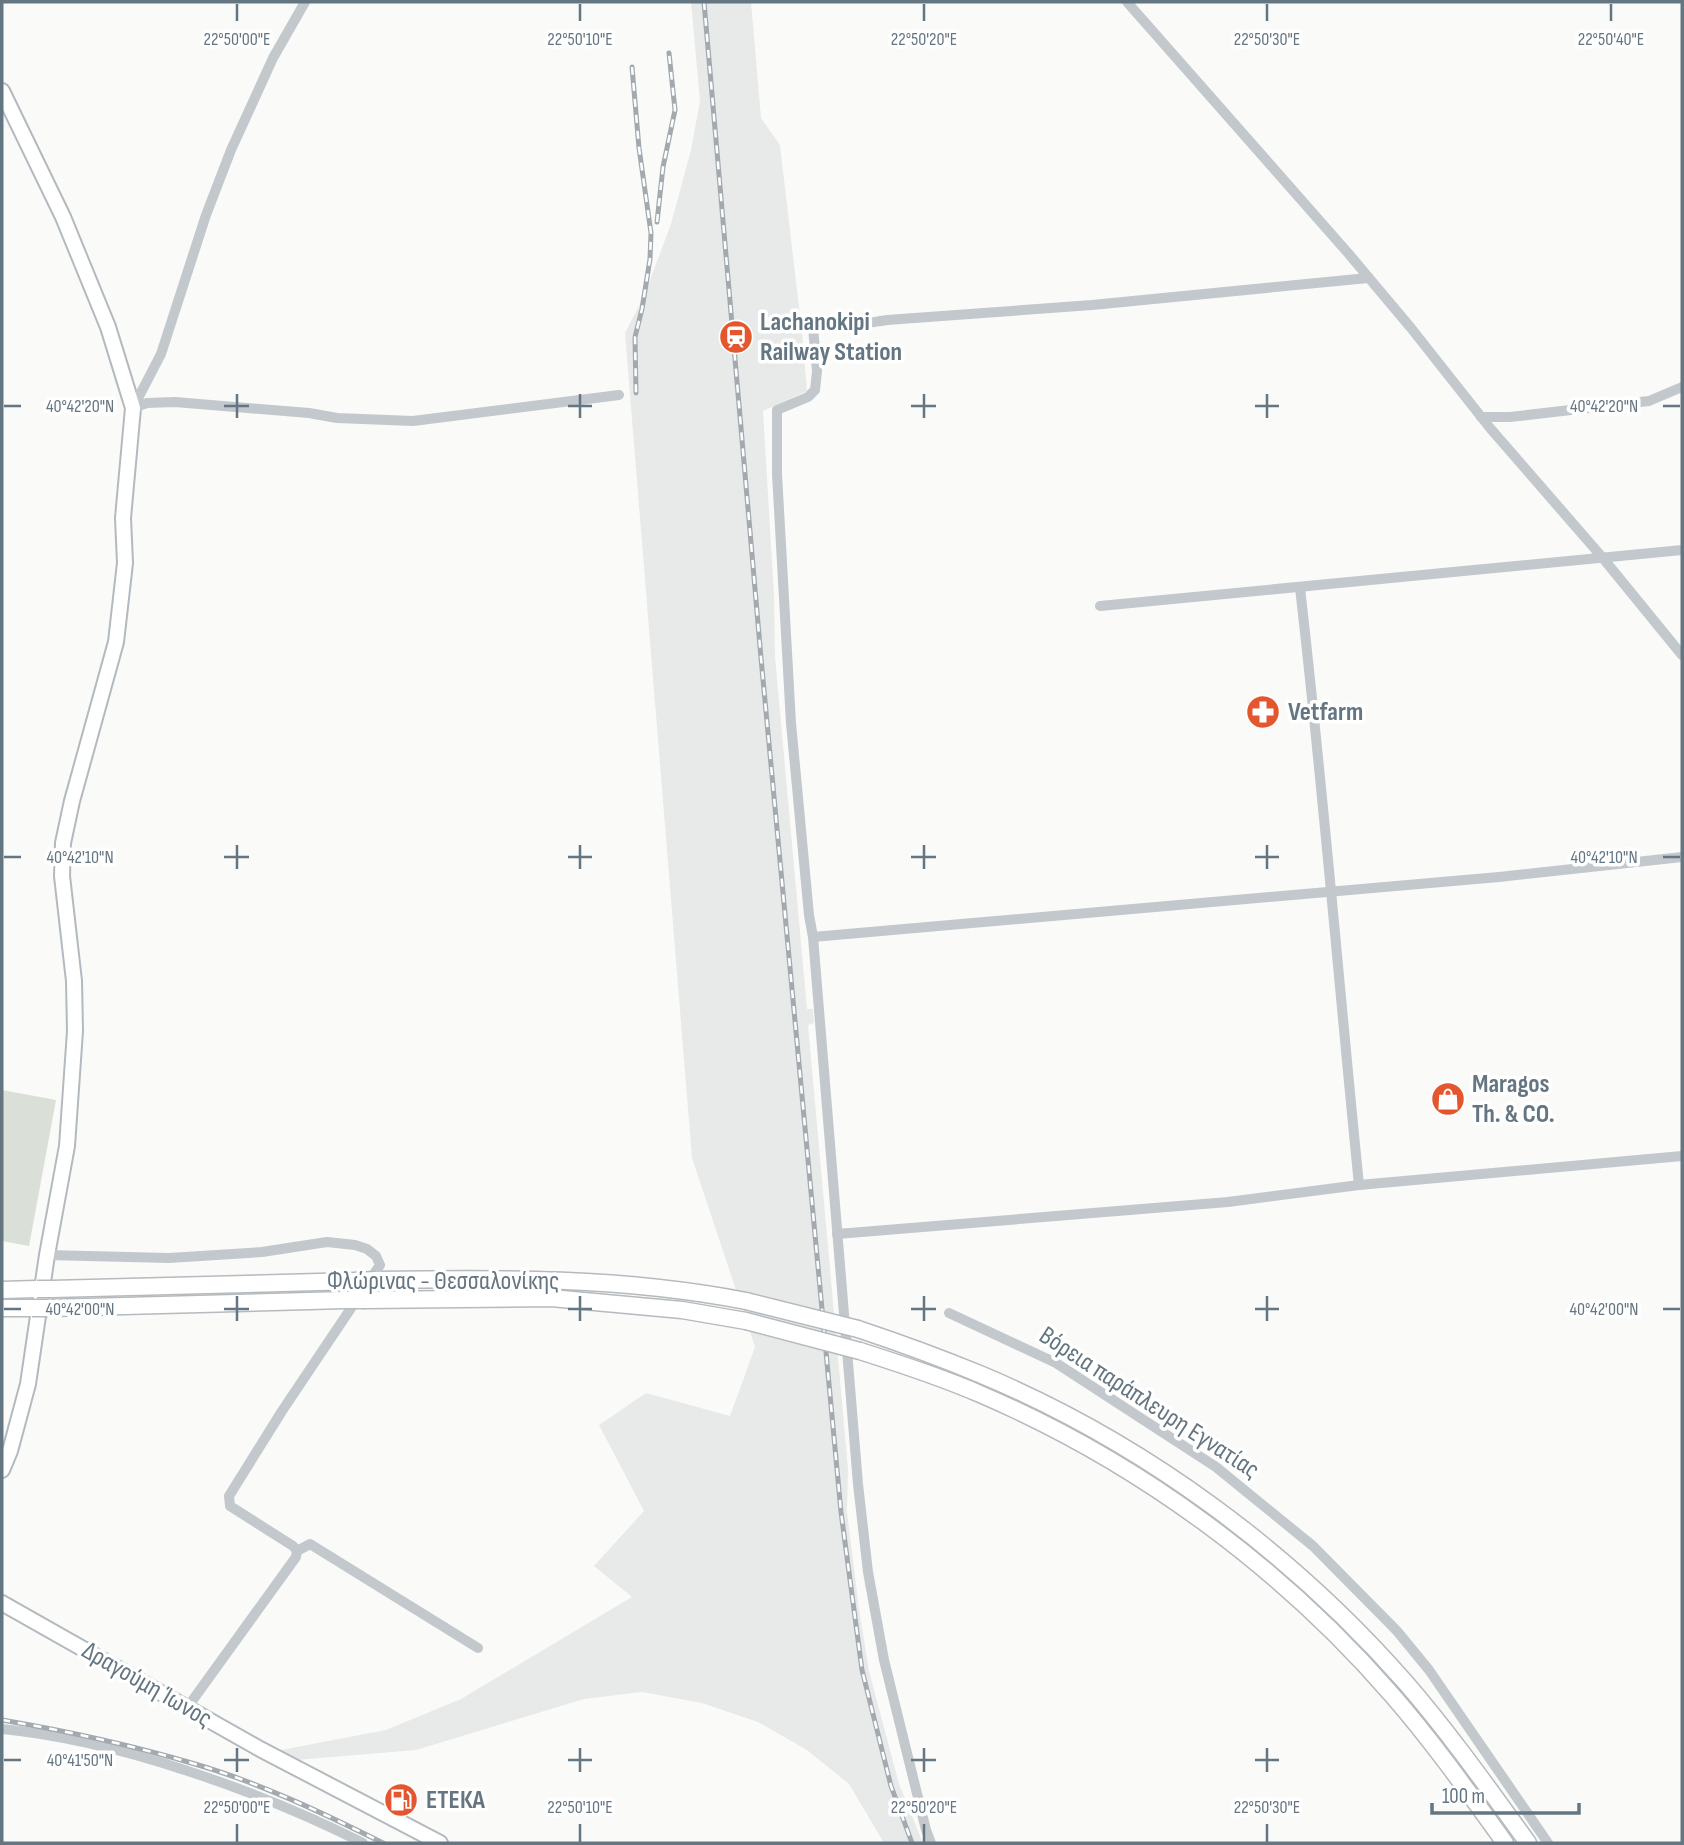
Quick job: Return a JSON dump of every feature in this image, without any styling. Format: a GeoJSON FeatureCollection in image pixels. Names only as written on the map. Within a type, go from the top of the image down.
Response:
{"type":"FeatureCollection","features":[{"type":"Feature","properties":{"kind":"main road","name":"Φλώρινας - Θεσσαλονίκης"},"geometry":{"type":"LineString","coordinates":[[2,1290],[376,1280],[595,1281],[746,1301],[858,1329],[984,1376],[1104,1435],[1186,1488],[1264,1547],[1320,1595],[1364,1638],[1445,1730],[1528,1843]]}},
{"type":"Feature","properties":{"kind":"main road","name":"Φλώρινας - Θεσσαλονίκης"},"geometry":{"type":"LineString","coordinates":[[2,1308],[485,1297],[551,1298],[669,1308],[747,1321],[860,1351],[921,1371],[980,1394],[1094,1451],[1215,1531],[1307,1608],[1399,1703],[1505,1843]]}},
{"type":"Feature","properties":{"kind":"street"},"geometry":{"type":"LineString","coordinates":[[132,408],[161,354],[206,215],[231,150],[273,58],[304,2]]}},
{"type":"Feature","properties":{"kind":"street"},"geometry":{"type":"LineString","coordinates":[[1127,2],[1412,328],[1481,417],[1602,557],[1682,655]]}},
{"type":"Feature","properties":{"kind":"street"},"geometry":{"type":"LineString","coordinates":[[2,92],[63,217],[108,327],[132,408],[124,518],[125,563],[116,642],[63,843],[62,876],[74,981],[75,1031],[67,1146],[47,1255],[28,1384],[10,1451],[2,1470]]}},
{"type":"Feature","properties":{"kind":"street"},"geometry":{"type":"LineString","coordinates":[[931,1843],[884,1660],[868,1572],[837,1234],[814,937],[809,915],[791,723],[776,474],[776,410],[808,397],[815,390],[817,371],[814,323],[857,325],[887,320],[1092,305],[1368,278]]}},
{"type":"Feature","properties":{"kind":"street"},"geometry":{"type":"LineString","coordinates":[[1481,417],[1510,417],[1649,401],[1682,387]]}},
{"type":"Feature","properties":{"kind":"street"},"geometry":{"type":"LineString","coordinates":[[132,408],[147,403],[175,402],[309,413],[337,418],[413,421],[619,395]]}},
{"type":"Feature","properties":{"kind":"street"},"geometry":{"type":"LineString","coordinates":[[1100,606],[1682,550]]}},
{"type":"Feature","properties":{"kind":"street"},"geometry":{"type":"LineString","coordinates":[[1300,588],[1317,735],[1359,1185]]}},
{"type":"Feature","properties":{"kind":"street"},"geometry":{"type":"LineString","coordinates":[[814,937],[1499,877],[1682,857]]}},
{"type":"Feature","properties":{"kind":"street"},"geometry":{"type":"LineString","coordinates":[[837,1234],[1228,1202],[1359,1185],[1682,1156]]}},
{"type":"Feature","properties":{"kind":"street"},"geometry":{"type":"LineString","coordinates":[[47,1255],[169,1258],[262,1252],[327,1242],[355,1245],[368,1249],[376,1256],[380,1265],[282,1411],[229,1496],[230,1506],[288,1542],[297,1551]]}},
{"type":"Feature","properties":{"kind":"street","name":"Βόρεια παράπλευρη Εγνατίας"},"geometry":{"type":"LineString","coordinates":[[949,1313],[1056,1363],[1216,1467],[1313,1546],[1397,1631],[1429,1670],[1548,1843]]}},
{"type":"Feature","properties":{"kind":"street"},"geometry":{"type":"LineString","coordinates":[[187,1708],[296,1557],[297,1551],[305,1545],[315,1545],[478,1648]]}},
{"type":"Feature","properties":{"kind":"street","name":"Δραγούμη Ίωνος"},"geometry":{"type":"LineString","coordinates":[[2,1603],[187,1708],[440,1843]]}},
{"type":"Feature","properties":{"kind":"street"},"geometry":{"type":"LineString","coordinates":[[2,1729],[102,1747],[188,1772],[290,1810],[363,1843]]}},
{"type":"Feature","properties":{"kind":"shaded area"},"geometry":{"type":"Polygon","coordinates":[[[691,2],[751,2],[761,118],[780,145],[807,391],[763,411],[775,657],[807,1009],[813,1009],[814,1023],[808,1025],[848,1469],[847,1512],[869,1671],[899,1784],[923,1843],[884,1843],[849,1784],[807,1750],[758,1722],[702,1703],[642,1692],[584,1699],[416,1750],[296,1760],[276,1751],[386,1730],[461,1699],[632,1597],[594,1566],[644,1511],[599,1425],[646,1393],[730,1416],[755,1347],[692,1158],[625,333],[644,296],[671,224],[691,150],[700,101],[691,2]]]}},
{"type":"Feature","properties":{"kind":"shaded area"},"geometry":{"type":"Polygon","coordinates":[[[2,1090],[56,1100],[29,1246],[2,1241],[2,1090]]]}},
{"type":"Feature","properties":{"kind":"railway"},"geometry":{"type":"LineString","coordinates":[[704,2],[761,658],[841,1512],[862,1670],[891,1786],[912,1843]]}},
{"type":"Feature","properties":{"kind":"railway"},"geometry":{"type":"LineString","coordinates":[[657,222],[663,167],[675,110],[669,53]]}},
{"type":"Feature","properties":{"kind":"railway"},"geometry":{"type":"LineString","coordinates":[[632,67],[639,148],[651,233],[650,259],[635,337],[636,393]]}},
{"type":"Feature","properties":{"kind":"railway"},"geometry":{"type":"LineString","coordinates":[[2,1720],[123,1745],[219,1772],[291,1799],[383,1843]]}},
{"type":"Feature","properties":{"kind":"place","name":"Lachanokipi Railway Station"},"geometry":{"type":"Point","coordinates":[736,337]}},
{"type":"Feature","properties":{"kind":"place","name":"Vetfarm"},"geometry":{"type":"Point","coordinates":[1263,712]}},
{"type":"Feature","properties":{"kind":"place","name":"Maragos Th. & CO."},"geometry":{"type":"Point","coordinates":[1448,1099]}},
{"type":"Feature","properties":{"kind":"place","name":"ΕΤΕΚΑ"},"geometry":{"type":"Point","coordinates":[401,1800]}}]}
